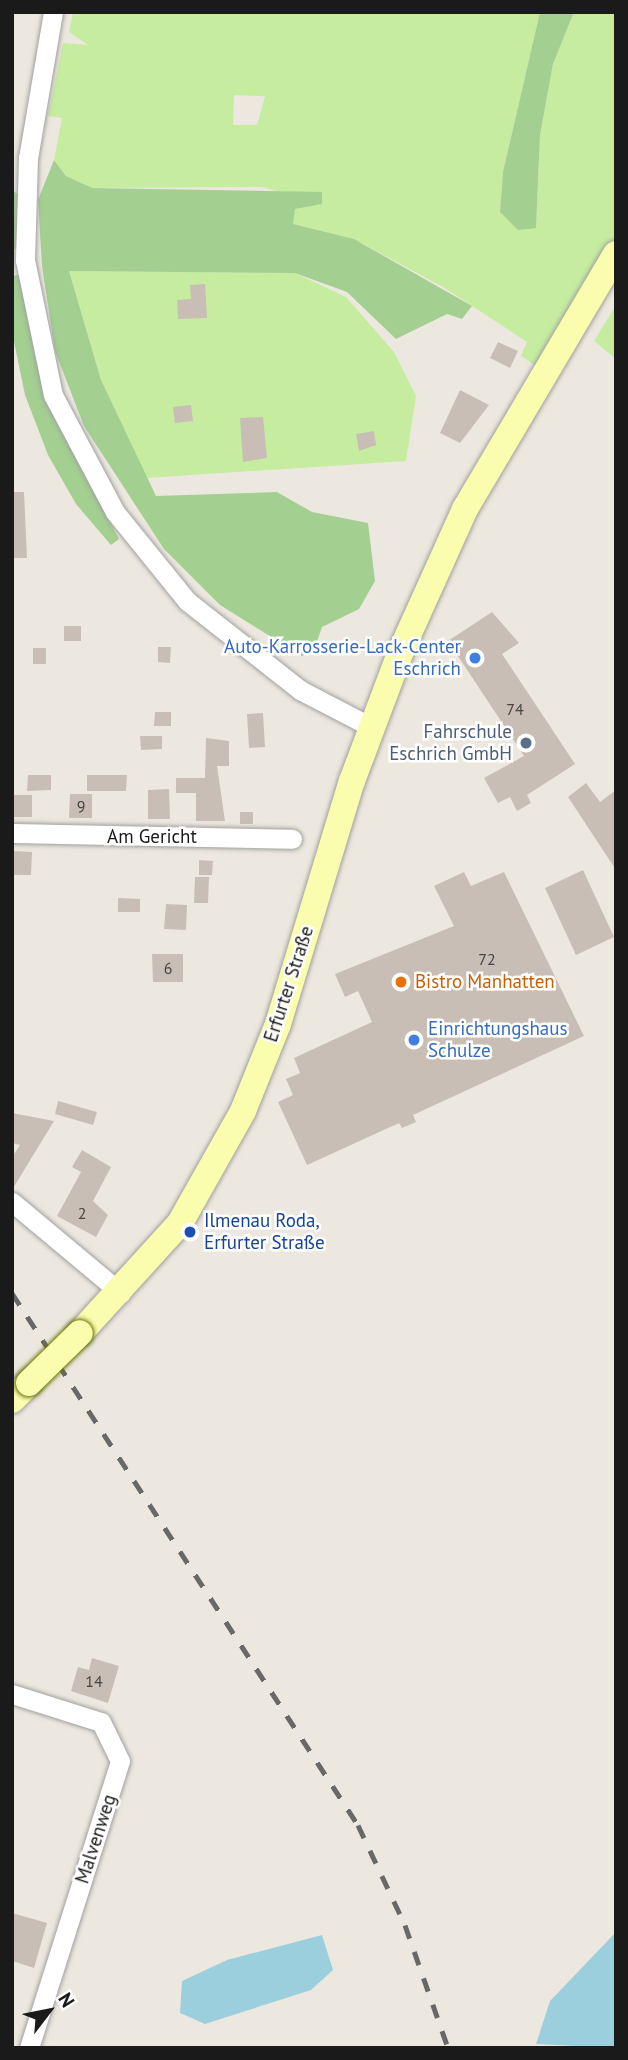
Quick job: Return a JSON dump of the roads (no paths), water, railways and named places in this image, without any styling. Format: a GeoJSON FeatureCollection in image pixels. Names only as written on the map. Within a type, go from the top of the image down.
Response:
{"type":"FeatureCollection","features":[{"type":"Feature","properties":{"kind":"main road","name":"Erfurter Straße"},"geometry":{"type":"LineString","coordinates":[[18,1391],[121,1293],[180,1223],[243,1111],[278,1024],[371,727],[466,509],[616,254]]}},
{"type":"Feature","properties":{"kind":"street"},"geometry":{"type":"LineString","coordinates":[[53,12],[28,158],[25,260],[53,395],[115,512],[187,601],[300,690],[371,727]]}},
{"type":"Feature","properties":{"kind":"street","name":"Am Gericht"},"geometry":{"type":"LineString","coordinates":[[12,833],[292,839]]}},
{"type":"Feature","properties":{"kind":"street"},"geometry":{"type":"LineString","coordinates":[[12,1202],[121,1293]]}},
{"type":"Feature","properties":{"kind":"street","name":"Malvenweg"},"geometry":{"type":"LineString","coordinates":[[12,1694],[101,1721],[120,1761],[29,2048]]}},
{"type":"Feature","properties":{"kind":"water"},"geometry":{"type":"Polygon","coordinates":[[[616,1932],[616,2048],[536,2044],[550,2001],[616,1932]]]}},
{"type":"Feature","properties":{"kind":"water"},"geometry":{"type":"Polygon","coordinates":[[[322,1935],[333,1970],[311,1990],[205,2024],[180,2013],[182,1981],[227,1960],[322,1935]]]}},
{"type":"Feature","properties":{"kind":"railway"},"geometry":{"type":"LineString","coordinates":[[12,1293],[358,1825],[405,1925],[448,2048]]}},
{"type":"Feature","properties":{"kind":"place","name":"Auto-Karrosserie-Lack-Center Eschrich"},"geometry":{"type":"Point","coordinates":[475,658]}},
{"type":"Feature","properties":{"kind":"place","name":"Fahrschule Eschrich GmbH"},"geometry":{"type":"Point","coordinates":[526,743]}},
{"type":"Feature","properties":{"kind":"place","name":"Bistro Manhatten"},"geometry":{"type":"Point","coordinates":[401,982]}},
{"type":"Feature","properties":{"kind":"place","name":"Einrichtungshaus Schulze"},"geometry":{"type":"Point","coordinates":[414,1040]}},
{"type":"Feature","properties":{"kind":"place","name":"Ilmenau Roda, Erfurter Straße"},"geometry":{"type":"Point","coordinates":[190,1232]}}]}
